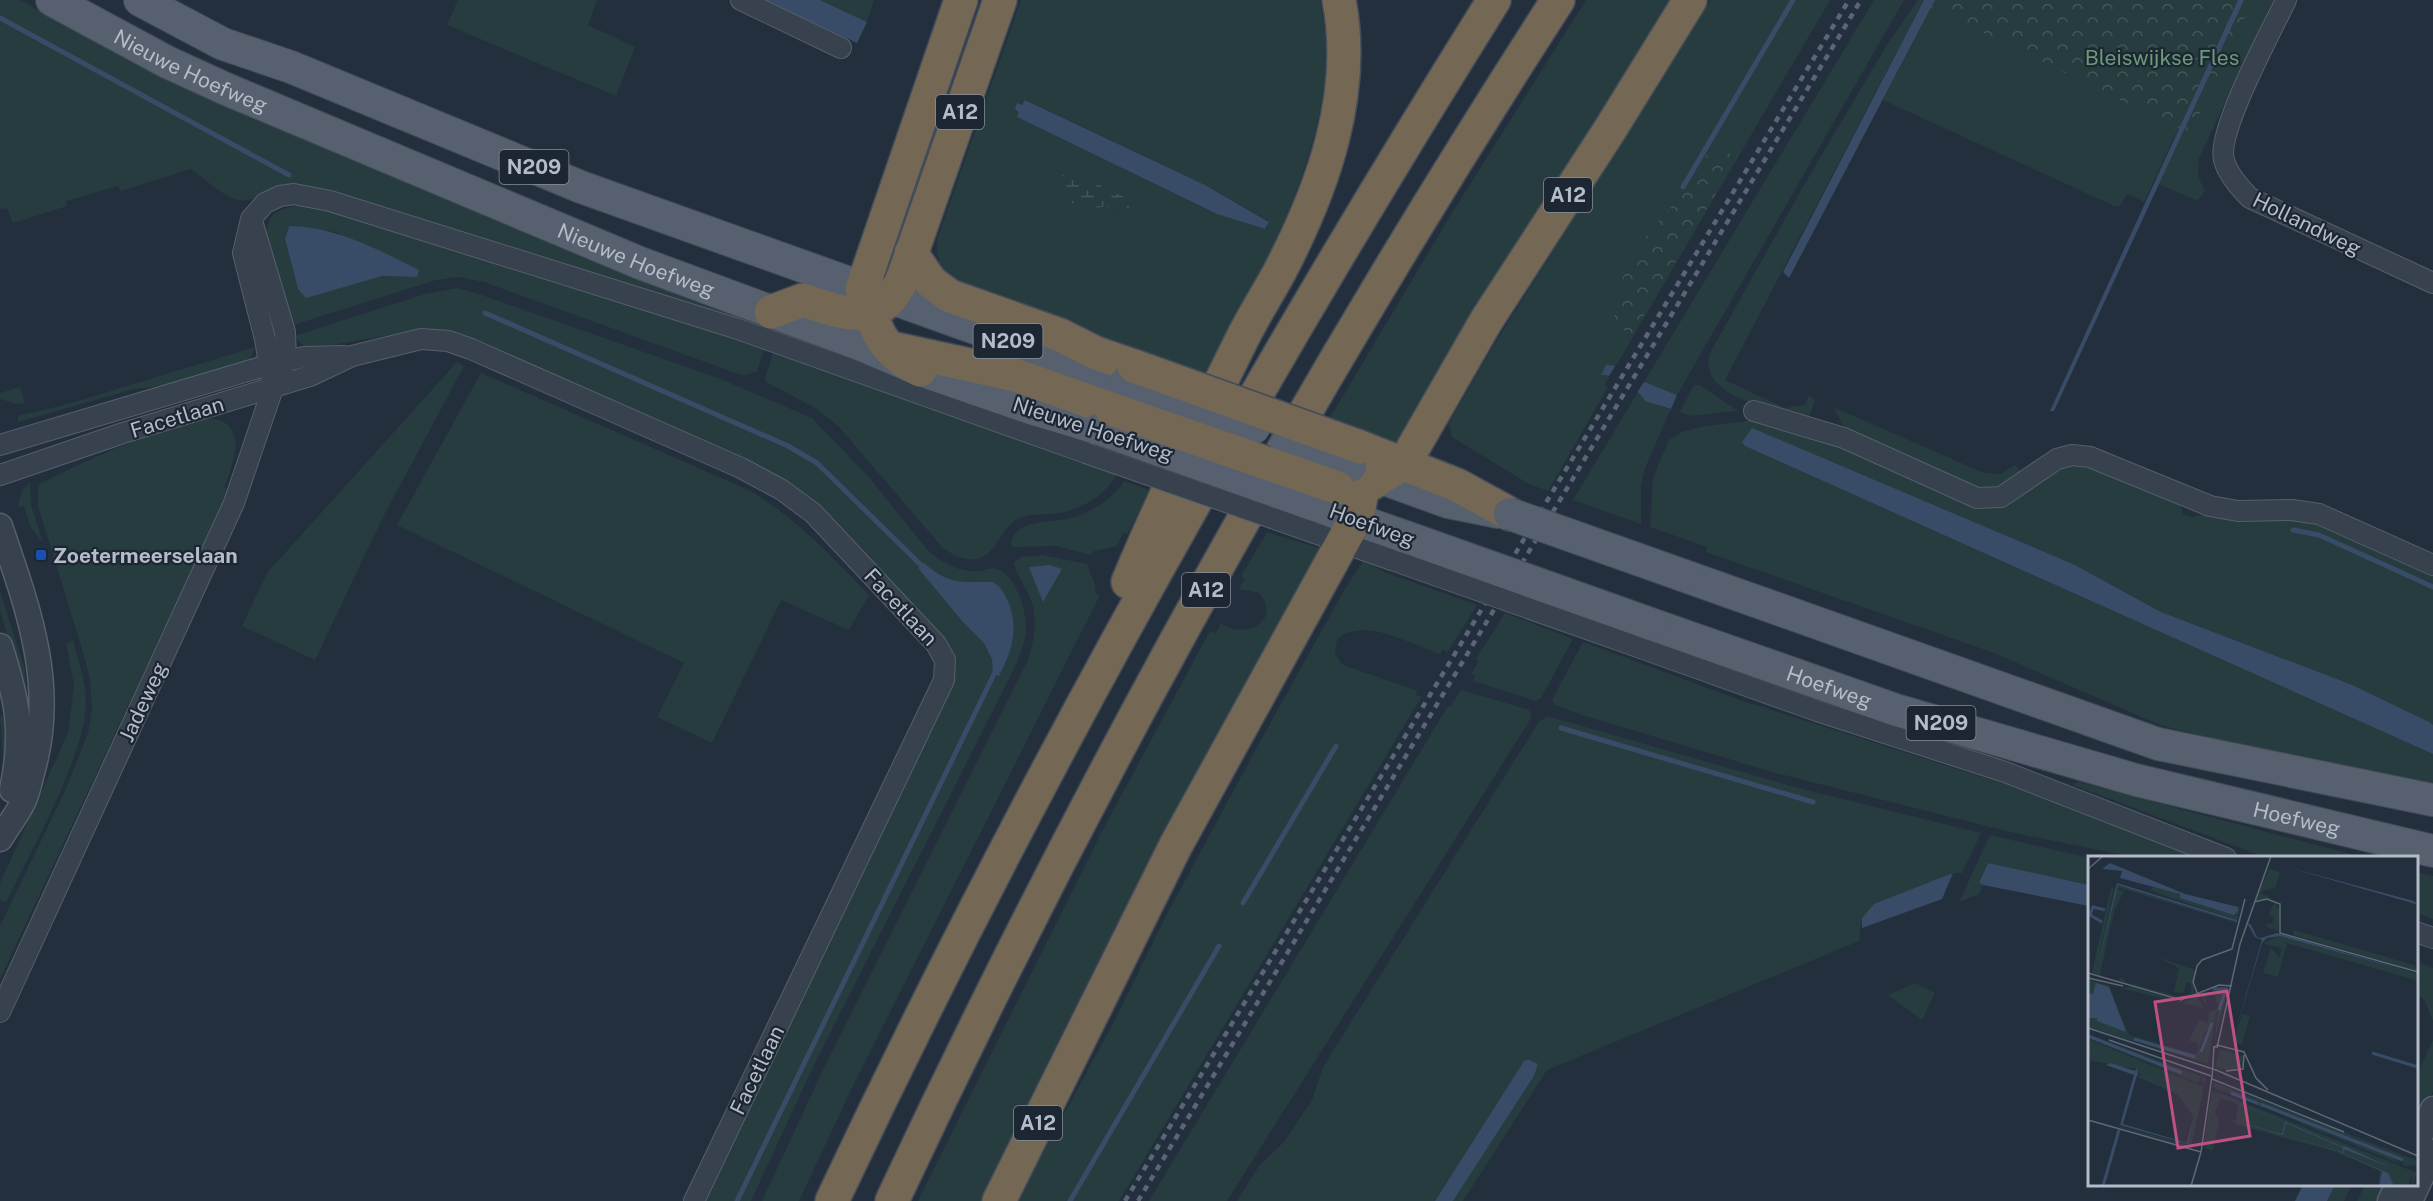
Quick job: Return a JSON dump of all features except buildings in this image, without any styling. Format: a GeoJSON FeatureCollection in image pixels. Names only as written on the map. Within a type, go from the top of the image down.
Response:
{"type":"FeatureCollection","features":[{"type":"Feature","properties":{"kind":"highway","name":"A12"},"geometry":{"type":"LineString","coordinates":[[874,300],[961,0]]}},
{"type":"Feature","properties":{"kind":"highway","name":"A12"},"geometry":{"type":"LineString","coordinates":[[874,300],[911,253],[1000,0]]}},
{"type":"Feature","properties":{"kind":"highway","name":"A12"},"geometry":{"type":"LineString","coordinates":[[1063,739],[1151,525],[1241,340],[1287,257],[1321,177],[1335,132],[1344,81],[1345,49],[1339,0]]}},
{"type":"Feature","properties":{"kind":"highway","name":"A12"},"geometry":{"type":"LineString","coordinates":[[832,1201],[937,985],[1063,739],[1261,382],[1494,0]]}},
{"type":"Feature","properties":{"kind":"highway","name":"A12"},"geometry":{"type":"LineString","coordinates":[[892,1201],[1048,883],[1215,573],[1410,237],[1558,0]]}},
{"type":"Feature","properties":{"kind":"highway","name":"A12"},"geometry":{"type":"LineString","coordinates":[[999,1201],[1353,491],[1427,421],[1486,321],[1690,0]]}},
{"type":"Feature","properties":{"kind":"highway","name":"N209"},"geometry":{"type":"LineString","coordinates":[[911,253],[931,282],[950,296],[1060,335],[1096,353],[1111,408]]}},
{"type":"Feature","properties":{"kind":"highway","name":"N209"},"geometry":{"type":"LineString","coordinates":[[762,318],[803,300],[807,312],[842,312],[874,300],[879,335],[873,346]]}},
{"type":"Feature","properties":{"kind":"highway","name":"N209"},"geometry":{"type":"LineString","coordinates":[[873,346],[924,354],[1014,375],[1353,491],[1441,479],[1510,514]]}},
{"type":"Feature","properties":{"kind":"highway","name":"N209"},"geometry":{"type":"LineString","coordinates":[[873,346],[920,370]]}},
{"type":"Feature","properties":{"kind":"highway","name":"N209"},"geometry":{"type":"LineString","coordinates":[[1111,408],[1353,491]]}},
{"type":"Feature","properties":{"kind":"highway","name":"N209"},"geometry":{"type":"LineString","coordinates":[[1427,421],[1429,436],[1436,450],[1441,479]]}},
{"type":"Feature","properties":{"kind":"main road","name":"Nieuwe Hoefweg"},"geometry":{"type":"LineString","coordinates":[[52,0],[167,62],[250,100],[762,318]]}},
{"type":"Feature","properties":{"kind":"main road","name":"Nieuwe Hoefweg"},"geometry":{"type":"LineString","coordinates":[[140,0],[223,44],[291,67],[581,187],[780,259],[807,312],[873,346]]}},
{"type":"Feature","properties":{"kind":"main road","name":"Nieuwe Hoefweg"},"geometry":{"type":"LineString","coordinates":[[874,300],[1111,408],[1233,490]]}},
{"type":"Feature","properties":{"kind":"main road","name":"Nieuwe Hoefweg"},"geometry":{"type":"LineString","coordinates":[[920,370],[1033,409],[1111,408],[1266,434]]}},
{"type":"Feature","properties":{"kind":"main road","name":"Hoefweg"},"geometry":{"type":"LineString","coordinates":[[1266,434],[1286,444],[1353,491],[1399,549],[1643,635],[2124,777],[2433,851]]}},
{"type":"Feature","properties":{"kind":"main road","name":"Hoefweg"},"geometry":{"type":"LineString","coordinates":[[1233,490],[1353,491]]}},
{"type":"Feature","properties":{"kind":"main road","name":"Hoefweg"},"geometry":{"type":"LineString","coordinates":[[1510,514],[2147,741],[2218,758],[2433,800]]}},
{"type":"Feature","properties":{"kind":"street"},"geometry":{"type":"LineString","coordinates":[[741,0],[841,48]]}},
{"type":"Feature","properties":{"kind":"street","name":"Hollandweg"},"geometry":{"type":"LineString","coordinates":[[2286,0],[2225,131],[2223,159],[2237,185],[2250,198],[2433,283]]}},
{"type":"Feature","properties":{"kind":"street","name":"Nieuwe Hoefweg"},"geometry":{"type":"LineString","coordinates":[[277,363],[265,339],[243,253],[251,219],[265,203],[280,196],[294,194],[330,201],[762,318],[807,312],[1111,408]]}},
{"type":"Feature","properties":{"kind":"street","name":"Facetlaan"},"geometry":{"type":"LineString","coordinates":[[0,475],[123,433],[310,376],[352,356],[421,339],[448,341],[471,349],[741,468],[782,490],[813,513],[942,651],[945,670],[940,689],[694,1201]]}},
{"type":"Feature","properties":{"kind":"street","name":"Facetlaan"},"geometry":{"type":"LineString","coordinates":[[0,445],[277,363],[304,357],[352,356]]}},
{"type":"Feature","properties":{"kind":"street"},"geometry":{"type":"LineString","coordinates":[[273,388],[277,363]]}},
{"type":"Feature","properties":{"kind":"street","name":"Jadeweg"},"geometry":{"type":"LineString","coordinates":[[0,1012],[234,503],[273,388]]}},
{"type":"Feature","properties":{"kind":"street"},"geometry":{"type":"LineString","coordinates":[[1755,411],[1844,438],[1977,498],[2001,497],[2057,459],[2072,455],[2090,457],[2210,506],[2238,511],[2292,510],[2319,514],[2433,565]]}},
{"type":"Feature","properties":{"kind":"street"},"geometry":{"type":"LineString","coordinates":[[0,526],[35,638],[43,681],[42,720],[35,761],[23,802],[0,839]]}},
{"type":"Feature","properties":{"kind":"street","name":"Hoefweg"},"geometry":{"type":"LineString","coordinates":[[1643,635],[1817,711],[2024,779],[2221,856]]}},
{"type":"Feature","properties":{"kind":"street"},"geometry":{"type":"LineString","coordinates":[[0,646],[20,723],[18,762],[11,798],[0,832]]}},
{"type":"Feature","properties":{"kind":"street"},"geometry":{"type":"LineString","coordinates":[[2418,933],[2433,938]]}},
{"type":"Feature","properties":{"kind":"street"},"geometry":{"type":"LineString","coordinates":[[2418,1141],[2433,1109]]}},
{"type":"Feature","properties":{"kind":"street"},"geometry":{"type":"LineString","coordinates":[[2418,1184],[2433,1152]]}},
{"type":"Feature","properties":{"kind":"street"},"geometry":{"type":"LineString","coordinates":[[2390,1201],[2398,1186]]}},
{"type":"Feature","properties":{"kind":"street"},"geometry":{"type":"LineString","coordinates":[[2410,1201],[2417,1186]]}},
{"type":"Feature","properties":{"kind":"green space"},"geometry":{"type":"Polygon","coordinates":[[[0,0],[20,0],[114,52],[229,108],[596,262],[748,319],[747,321],[302,185],[284,187],[250,200],[234,199],[191,169],[121,191],[118,186],[66,201],[67,206],[13,223],[7,208],[0,209],[0,0]]]}},
{"type":"Feature","properties":{"kind":"green space"},"geometry":{"type":"Polygon","coordinates":[[[458,0],[597,0],[588,25],[635,47],[616,96],[447,25],[458,0]]]}},
{"type":"Feature","properties":{"kind":"green space"},"geometry":{"type":"Polygon","coordinates":[[[820,0],[874,0],[867,22],[820,0]]]}},
{"type":"Feature","properties":{"kind":"green space"},"geometry":{"type":"Polygon","coordinates":[[[1021,0],[1320,0],[1326,59],[1322,100],[1313,141],[1284,223],[1208,378],[962,289],[945,272],[938,258],[939,234],[1021,0]],[[1026,100],[1017,117],[1217,214],[1266,229],[1269,221],[1205,185],[1026,100]],[[1132,201],[1105,206],[1125,213],[1132,201]]]}},
{"type":"Feature","properties":{"kind":"green space"},"geometry":{"type":"Polygon","coordinates":[[[1586,0],[1677,0],[1399,452],[1327,423],[1452,213],[1586,0]]]}},
{"type":"Feature","properties":{"kind":"green space"},"geometry":{"type":"Polygon","coordinates":[[[1711,0],[1830,0],[1616,366],[1605,374],[1611,375],[1604,385],[1608,387],[1548,491],[1529,484],[1452,437],[1449,423],[1492,348],[1711,0]]]}},
{"type":"Feature","properties":{"kind":"green space"},"geometry":{"type":"Polygon","coordinates":[[[1874,0],[1904,0],[1677,395],[1644,382],[1874,0]]]}},
{"type":"Feature","properties":{"kind":"green space"},"geometry":{"type":"Polygon","coordinates":[[[1918,0],[1924,0],[1725,380],[1785,408],[1805,405],[1809,395],[1815,400],[1810,415],[1806,417],[1759,406],[1742,399],[1715,381],[1709,368],[1710,353],[1804,185],[1888,43],[1918,0]]]}},
{"type":"Feature","properties":{"kind":"green space","name":"Bleiswijkse Fles"},"geometry":{"type":"Polygon","coordinates":[[[1931,0],[2253,0],[2190,134],[1928,6],[1931,0]]]}},
{"type":"Feature","properties":{"kind":"green space"},"geometry":{"type":"Polygon","coordinates":[[[1935,0],[2238,0],[2144,202],[2127,194],[2120,206],[2114,206],[1883,100],[1935,0]]]}},
{"type":"Feature","properties":{"kind":"green space"},"geometry":{"type":"Polygon","coordinates":[[[2244,0],[2273,0],[2199,158],[2198,177],[2205,190],[2198,201],[2158,184],[2244,0]]]}},
{"type":"Feature","properties":{"kind":"green space"},"geometry":{"type":"Polygon","coordinates":[[[1713,145],[1737,157],[1632,336],[1619,327],[1612,309],[1632,252],[1680,197],[1713,145]]]}},
{"type":"Feature","properties":{"kind":"green space"},"geometry":{"type":"Polygon","coordinates":[[[1074,173],[1132,201],[1126,213],[1105,206],[1088,210],[1067,201],[1057,187],[1063,174],[1074,173]]]}},
{"type":"Feature","properties":{"kind":"green space"},"geometry":{"type":"Polygon","coordinates":[[[296,205],[323,208],[765,347],[757,371],[744,376],[484,282],[458,277],[436,280],[290,326],[264,238],[270,218],[276,212],[296,205]],[[289,226],[285,239],[298,289],[382,276],[416,277],[419,270],[335,232],[289,226]]]}},
{"type":"Feature","properties":{"kind":"green space"},"geometry":{"type":"Polygon","coordinates":[[[457,288],[718,378],[812,418],[868,476],[929,552],[959,569],[979,571],[991,568],[1004,572],[1020,596],[1026,633],[1014,669],[813,1067],[751,1201],[705,1201],[952,684],[955,673],[953,652],[947,641],[820,508],[454,334],[426,329],[314,348],[303,345],[294,336],[425,294],[457,288]]]}},
{"type":"Feature","properties":{"kind":"green space"},"geometry":{"type":"Polygon","coordinates":[[[255,347],[251,357],[243,363],[169,385],[134,389],[18,422],[18,416],[68,404],[255,347]]]}},
{"type":"Feature","properties":{"kind":"green space"},"geometry":{"type":"Polygon","coordinates":[[[774,350],[1118,473],[1106,489],[1082,506],[1054,514],[1022,517],[1007,528],[986,555],[970,560],[960,557],[942,547],[839,427],[817,409],[766,382],[765,378],[774,350]]]}},
{"type":"Feature","properties":{"kind":"green space"},"geometry":{"type":"Polygon","coordinates":[[[457,362],[464,366],[382,519],[315,660],[242,626],[267,573],[457,362]]]}},
{"type":"Feature","properties":{"kind":"green space"},"geometry":{"type":"Polygon","coordinates":[[[481,373],[751,491],[768,502],[813,539],[869,595],[849,630],[781,600],[712,743],[657,717],[684,663],[397,525],[481,373]]]}},
{"type":"Feature","properties":{"kind":"green space"},"geometry":{"type":"Polygon","coordinates":[[[1694,385],[1700,385],[1738,411],[1689,416],[1680,412],[1694,385]]]}},
{"type":"Feature","properties":{"kind":"green space"},"geometry":{"type":"Polygon","coordinates":[[[20,387],[25,403],[17,404],[0,399],[0,393],[20,387]]]}},
{"type":"Feature","properties":{"kind":"green space"},"geometry":{"type":"Polygon","coordinates":[[[1638,392],[1662,407],[1671,409],[1645,468],[1641,486],[1641,524],[1573,500],[1638,392]]]}},
{"type":"Feature","properties":{"kind":"green space"},"geometry":{"type":"Polygon","coordinates":[[[1833,407],[1984,473],[2001,474],[2015,465],[2021,472],[2000,486],[1974,488],[1860,436],[1843,425],[1833,407]]]}},
{"type":"Feature","properties":{"kind":"green space"},"geometry":{"type":"Polygon","coordinates":[[[211,418],[223,422],[234,436],[232,467],[224,487],[229,490],[0,979],[0,926],[66,789],[88,733],[92,708],[90,679],[82,649],[38,506],[38,485],[122,446],[166,430],[211,418]]]}},
{"type":"Feature","properties":{"kind":"green space"},"geometry":{"type":"Polygon","coordinates":[[[1755,420],[1841,448],[1974,506],[1992,507],[2006,504],[2059,468],[2072,465],[2083,466],[2126,480],[2180,505],[2183,514],[2192,517],[2205,514],[2233,520],[2305,521],[2327,526],[2433,575],[2433,725],[2350,684],[2161,612],[2075,565],[1745,446],[2433,754],[2433,785],[2238,745],[2160,725],[1994,653],[1706,552],[1707,547],[1650,527],[1653,478],[1669,440],[1682,432],[1705,426],[1755,420]]]}},
{"type":"Feature","properties":{"kind":"green space"},"geometry":{"type":"Polygon","coordinates":[[[1124,481],[1149,490],[1127,535],[1123,533],[1117,546],[1094,551],[1091,555],[1056,546],[1014,547],[1011,545],[1013,536],[1019,530],[1036,523],[1067,519],[1082,514],[1109,498],[1124,481]]]}},
{"type":"Feature","properties":{"kind":"green space"},"geometry":{"type":"Polygon","coordinates":[[[30,482],[31,505],[43,543],[30,526],[24,506],[17,508],[22,491],[30,482]]]}},
{"type":"Feature","properties":{"kind":"green space"},"geometry":{"type":"Polygon","coordinates":[[[1267,532],[1322,549],[993,1201],[918,1201],[1101,833],[1210,631],[1216,633],[1221,623],[1230,628],[1249,629],[1264,620],[1265,603],[1259,593],[1239,589],[1245,578],[1241,576],[1267,532]]]}},
{"type":"Feature","properties":{"kind":"green space"},"geometry":{"type":"Polygon","coordinates":[[[1042,555],[1088,564],[1096,589],[1095,593],[1100,595],[851,1090],[799,1201],[762,1201],[821,1074],[1027,662],[1034,636],[1034,610],[1014,563],[1021,557],[1042,555]]]}},
{"type":"Feature","properties":{"kind":"green space"},"geometry":{"type":"Polygon","coordinates":[[[1364,560],[1384,572],[1477,605],[1447,653],[1443,649],[1440,654],[1374,631],[1361,630],[1337,639],[1335,654],[1343,665],[1418,691],[1415,695],[1422,696],[1119,1201],[1017,1201],[1116,1018],[1166,916],[1256,749],[1346,587],[1364,560]]]}},
{"type":"Feature","properties":{"kind":"green space"},"geometry":{"type":"Polygon","coordinates":[[[0,592],[25,670],[30,727],[18,670],[0,610],[0,592]]]}},
{"type":"Feature","properties":{"kind":"green space"},"geometry":{"type":"Polygon","coordinates":[[[1505,613],[1573,639],[1541,698],[1536,701],[1473,681],[1475,676],[1471,674],[1479,661],[1476,659],[1505,613]]]}},
{"type":"Feature","properties":{"kind":"green space"},"geometry":{"type":"Polygon","coordinates":[[[73,640],[86,695],[83,725],[67,777],[6,903],[0,900],[0,883],[68,733],[74,685],[66,643],[73,640]]]}},
{"type":"Feature","properties":{"kind":"green space"},"geometry":{"type":"Polygon","coordinates":[[[1583,642],[1743,701],[2017,788],[2194,856],[2128,856],[2010,832],[1772,772],[1579,714],[1555,705],[1552,700],[1583,642]]]}},
{"type":"Feature","properties":{"kind":"green space"},"geometry":{"type":"Polygon","coordinates":[[[1461,690],[1529,710],[1532,717],[1227,1201],[1149,1201],[1448,706],[1450,707],[1461,690]]]}},
{"type":"Feature","properties":{"kind":"green space"},"geometry":{"type":"Polygon","coordinates":[[[0,691],[5,699],[7,712],[8,744],[0,801],[3,757],[0,717],[4,715],[0,691]]]}},
{"type":"Feature","properties":{"kind":"green space"},"geometry":{"type":"Polygon","coordinates":[[[1547,716],[1802,789],[1981,833],[1962,873],[1952,873],[1862,918],[1859,941],[1547,1070],[1463,1201],[1453,1201],[1534,1076],[1538,1065],[1524,1061],[1435,1201],[1237,1201],[1259,1166],[1284,1142],[1312,1100],[1323,1067],[1538,723],[1547,716]]]}},
{"type":"Feature","properties":{"kind":"green space"},"geometry":{"type":"Polygon","coordinates":[[[2078,782],[2358,856],[2261,856],[2073,785],[2078,782]]]}},
{"type":"Feature","properties":{"kind":"green space"},"geometry":{"type":"Polygon","coordinates":[[[1990,835],[2088,858],[2088,885],[1988,863],[1979,883],[1983,885],[1979,894],[1959,902],[1990,835]]]}},
{"type":"Feature","properties":{"kind":"green space"},"geometry":{"type":"Polygon","coordinates":[[[2418,872],[2433,876],[2433,919],[2418,913],[2418,872]]]}},
{"type":"Feature","properties":{"kind":"green space"},"geometry":{"type":"Polygon","coordinates":[[[2418,962],[2433,968],[2433,1021],[2425,1001],[2418,994],[2418,962]]]}},
{"type":"Feature","properties":{"kind":"green space"},"geometry":{"type":"Polygon","coordinates":[[[1915,983],[1935,993],[1922,1020],[1888,995],[1915,983]]]}},
{"type":"Feature","properties":{"kind":"green space"},"geometry":{"type":"Polygon","coordinates":[[[2433,1040],[2433,1091],[2418,1129],[2418,1073],[2433,1040]]]}},
{"type":"Feature","properties":{"kind":"green space"},"geometry":{"type":"Polygon","coordinates":[[[2334,1186],[2352,1186],[2344,1201],[2327,1201],[2334,1186]]]}},
{"type":"Feature","properties":{"kind":"green space"},"geometry":{"type":"Polygon","coordinates":[[[2364,1186],[2392,1186],[2385,1201],[2357,1201],[2364,1186]]]}},
{"type":"Feature","properties":{"kind":"water"},"geometry":{"type":"Polygon","coordinates":[[[765,0],[820,0],[867,22],[857,43],[765,0]]]}},
{"type":"Feature","properties":{"kind":"water"},"geometry":{"type":"Polygon","coordinates":[[[1924,0],[1935,0],[1789,278],[1783,272],[1924,0]]]}},
{"type":"Feature","properties":{"kind":"water"},"geometry":{"type":"Polygon","coordinates":[[[2238,0],[2244,0],[2054,411],[2050,411],[2238,0]]]}},
{"type":"Feature","properties":{"kind":"water"},"geometry":{"type":"Polygon","coordinates":[[[1025,100],[1205,185],[1269,222],[1265,229],[1217,214],[1017,117],[1019,112],[1015,109],[1017,103],[1022,105],[1025,100]]]}},
{"type":"Feature","properties":{"kind":"water"},"geometry":{"type":"Polygon","coordinates":[[[289,226],[324,230],[356,240],[419,270],[417,277],[382,276],[306,298],[298,289],[285,239],[289,226]]]}},
{"type":"Feature","properties":{"kind":"water"},"geometry":{"type":"Polygon","coordinates":[[[1606,365],[1616,366],[1642,381],[1677,395],[1671,409],[1645,401],[1625,383],[1601,375],[1606,365]]]}},
{"type":"Feature","properties":{"kind":"water"},"geometry":{"type":"Polygon","coordinates":[[[1752,428],[2075,565],[2161,612],[2350,684],[2433,725],[2433,754],[1745,446],[1742,442],[1752,428]]]}},
{"type":"Feature","properties":{"kind":"water"},"geometry":{"type":"Polygon","coordinates":[[[924,563],[948,579],[963,582],[992,582],[1003,591],[1011,609],[1014,629],[1011,648],[999,676],[993,673],[992,659],[984,643],[963,622],[918,568],[924,563]]]}},
{"type":"Feature","properties":{"kind":"water"},"geometry":{"type":"Polygon","coordinates":[[[1050,565],[1062,569],[1043,602],[1029,567],[1050,565]]]}},
{"type":"Feature","properties":{"kind":"water"},"geometry":{"type":"Polygon","coordinates":[[[1988,863],[2088,885],[2088,906],[1983,885],[1979,883],[1988,863]]]}},
{"type":"Feature","properties":{"kind":"water"},"geometry":{"type":"Polygon","coordinates":[[[1953,873],[1942,899],[1862,928],[1862,918],[1874,904],[1953,873]]]}},
{"type":"Feature","properties":{"kind":"water"},"geometry":{"type":"Polygon","coordinates":[[[1529,1060],[1538,1064],[1534,1076],[1453,1201],[1435,1201],[1524,1061],[1529,1060]]]}},
{"type":"Feature","properties":{"kind":"water"},"geometry":{"type":"Polygon","coordinates":[[[2302,1186],[2334,1186],[2327,1201],[2295,1201],[2302,1186]]]}},
{"type":"Feature","properties":{"kind":"pier"},"geometry":{"type":"Polygon","coordinates":[[[1617,363],[1640,379],[1646,379],[1636,394],[1608,378],[1617,363]]]}},
{"type":"Feature","properties":{"kind":"waterway"},"geometry":{"type":"LineString","coordinates":[[1683,187],[1793,0]]}},
{"type":"Feature","properties":{"kind":"waterway"},"geometry":{"type":"LineString","coordinates":[[0,18],[289,175]]}},
{"type":"Feature","properties":{"kind":"waterway"},"geometry":{"type":"LineString","coordinates":[[485,313],[788,446],[817,463],[926,570]]}},
{"type":"Feature","properties":{"kind":"waterway"},"geometry":{"type":"LineString","coordinates":[[2293,530],[2319,535],[2433,587]]}},
{"type":"Feature","properties":{"kind":"waterway"},"geometry":{"type":"LineString","coordinates":[[737,1201],[997,668]]}},
{"type":"Feature","properties":{"kind":"waterway"},"geometry":{"type":"LineString","coordinates":[[1561,728],[1813,802]]}},
{"type":"Feature","properties":{"kind":"waterway"},"geometry":{"type":"LineString","coordinates":[[1243,903],[1336,746]]}},
{"type":"Feature","properties":{"kind":"waterway"},"geometry":{"type":"LineString","coordinates":[[1070,1201],[1219,946]]}},
{"type":"Feature","properties":{"kind":"railway"},"geometry":{"type":"LineString","coordinates":[[1125,1201],[1849,0]]}},
{"type":"Feature","properties":{"kind":"railway"},"geometry":{"type":"LineString","coordinates":[[1138,1201],[1861,0]]}},
{"type":"Feature","properties":{"kind":"place","name":"Zoetermeerselaan"},"geometry":{"type":"Point","coordinates":[41,555]}}]}
